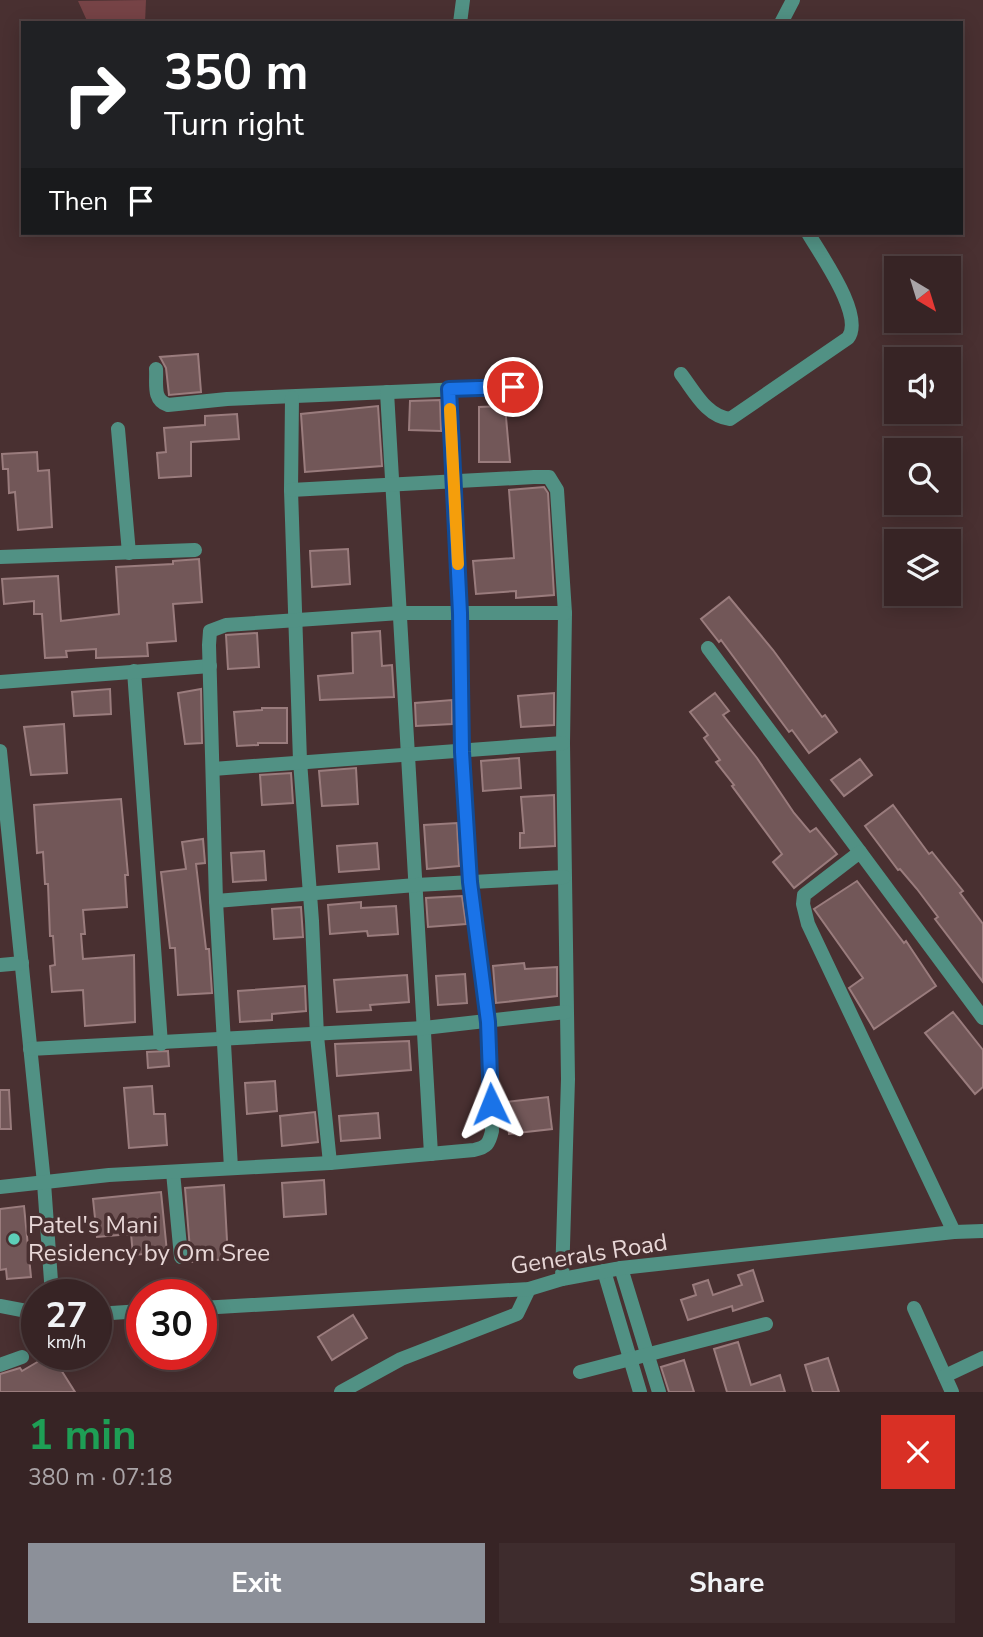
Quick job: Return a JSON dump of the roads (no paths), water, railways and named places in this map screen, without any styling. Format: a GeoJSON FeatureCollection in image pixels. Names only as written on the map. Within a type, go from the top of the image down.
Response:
{"type":"FeatureCollection","features":[{"type":"Feature","properties":{"kind":"street"},"geometry":{"type":"LineString","coordinates":[[460,21],[463,0]]}},
{"type":"Feature","properties":{"kind":"street"},"geometry":{"type":"LineString","coordinates":[[782,21],[793,0]]}},
{"type":"Feature","properties":{"kind":"street"},"geometry":{"type":"LineString","coordinates":[[681,374],[708,410],[715,416],[730,419],[848,338],[853,325],[849,306],[808,235]]}},
{"type":"Feature","properties":{"kind":"street"},"geometry":{"type":"LineString","coordinates":[[156,369],[157,397],[167,405],[227,399],[535,386]]}},
{"type":"Feature","properties":{"kind":"street"},"geometry":{"type":"LineString","coordinates":[[0,1188],[110,1175],[330,1164],[474,1150],[485,1148],[490,1142],[492,1131],[488,1022],[470,882],[462,752],[460,613],[449,389]]}},
{"type":"Feature","properties":{"kind":"street"},"geometry":{"type":"LineString","coordinates":[[387,392],[432,1154]]}},
{"type":"Feature","properties":{"kind":"street"},"geometry":{"type":"LineString","coordinates":[[292,398],[290,490],[300,761],[311,895],[317,1036],[330,1164]]}},
{"type":"Feature","properties":{"kind":"street"},"geometry":{"type":"LineString","coordinates":[[118,429],[130,553]]}},
{"type":"Feature","properties":{"kind":"street"},"geometry":{"type":"LineString","coordinates":[[290,490],[454,480],[534,477],[549,477],[553,480],[559,509],[565,613],[563,743],[568,1079],[562,1279]]}},
{"type":"Feature","properties":{"kind":"street"},"geometry":{"type":"LineString","coordinates":[[0,557],[195,550]]}},
{"type":"Feature","properties":{"kind":"street"},"geometry":{"type":"LineString","coordinates":[[231,1168],[226,1040],[216,901],[209,636],[216,627],[400,613],[565,613]]}},
{"type":"Feature","properties":{"kind":"street"},"geometry":{"type":"LineString","coordinates":[[708,648],[983,1018]]}},
{"type":"Feature","properties":{"kind":"street"},"geometry":{"type":"LineString","coordinates":[[0,682],[210,666]]}},
{"type":"Feature","properties":{"kind":"street"},"geometry":{"type":"LineString","coordinates":[[134,671],[161,1044]]}},
{"type":"Feature","properties":{"kind":"street"},"geometry":{"type":"LineString","coordinates":[[213,769],[563,743]]}},
{"type":"Feature","properties":{"kind":"street"},"geometry":{"type":"LineString","coordinates":[[0,751],[5,851],[22,963],[51,1279]]}},
{"type":"Feature","properties":{"kind":"street"},"geometry":{"type":"LineString","coordinates":[[860,852],[804,895],[803,904],[814,936],[954,1232]]}},
{"type":"Feature","properties":{"kind":"street"},"geometry":{"type":"LineString","coordinates":[[216,901],[416,885],[564,877]]}},
{"type":"Feature","properties":{"kind":"street"},"geometry":{"type":"LineString","coordinates":[[0,965],[22,963]]}},
{"type":"Feature","properties":{"kind":"street"},"geometry":{"type":"LineString","coordinates":[[30,1049],[317,1036],[488,1022],[566,1012]]}},
{"type":"Feature","properties":{"kind":"street"},"geometry":{"type":"LineString","coordinates":[[173,1172],[181,1257]]}},
{"type":"Feature","properties":{"kind":"street","name":"Generals Road"},"geometry":{"type":"LineString","coordinates":[[217,1307],[529,1289],[562,1279],[621,1268],[983,1231]]}},
{"type":"Feature","properties":{"kind":"street"},"geometry":{"type":"LineString","coordinates":[[621,1268],[659,1392]]}},
{"type":"Feature","properties":{"kind":"street"},"geometry":{"type":"LineString","coordinates":[[604,1271],[640,1392]]}},
{"type":"Feature","properties":{"kind":"street"},"geometry":{"type":"LineString","coordinates":[[341,1392],[401,1359],[510,1317],[522,1306],[529,1289]]}},
{"type":"Feature","properties":{"kind":"street"},"geometry":{"type":"LineString","coordinates":[[0,1306],[21,1310]]}},
{"type":"Feature","properties":{"kind":"street"},"geometry":{"type":"LineString","coordinates":[[914,1308],[953,1392]]}},
{"type":"Feature","properties":{"kind":"street"},"geometry":{"type":"LineString","coordinates":[[580,1372],[766,1324]]}},
{"type":"Feature","properties":{"kind":"street"},"geometry":{"type":"LineString","coordinates":[[0,1365],[21,1357]]}},
{"type":"Feature","properties":{"kind":"street"},"geometry":{"type":"LineString","coordinates":[[945,1376],[983,1358]]}},
{"type":"Feature","properties":{"kind":"place","name":"Patel's Mani Residency by Om Sree"},"geometry":{"type":"Point","coordinates":[14,1239]}}]}
